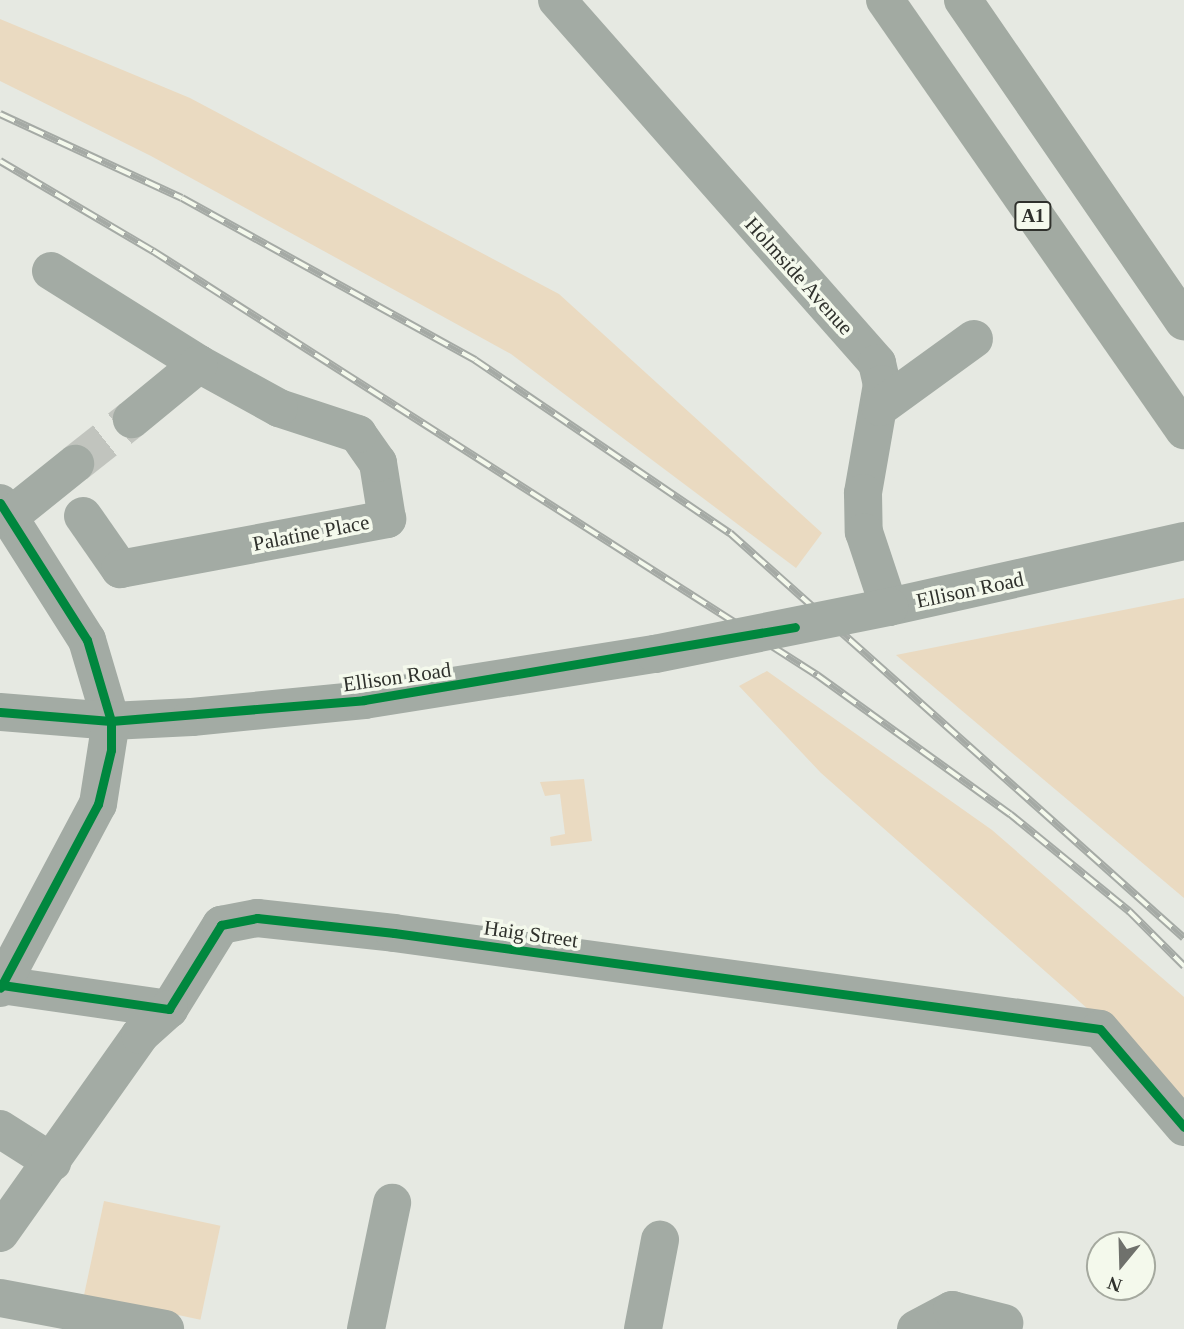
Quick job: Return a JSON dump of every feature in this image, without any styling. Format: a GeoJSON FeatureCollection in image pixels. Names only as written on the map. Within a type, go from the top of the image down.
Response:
{"type":"FeatureCollection","features":[{"type":"Feature","properties":{"kind":"highway","name":"A1"},"geometry":{"type":"LineString","coordinates":[[885,0],[1184,430]]}},
{"type":"Feature","properties":{"kind":"highway"},"geometry":{"type":"LineString","coordinates":[[963,0],[1184,321]]}},
{"type":"Feature","properties":{"kind":"street","name":"Holmside Avenue"},"geometry":{"type":"LineString","coordinates":[[556,0],[877,363],[880,407],[863,493],[864,532],[889,607]]}},
{"type":"Feature","properties":{"kind":"street","name":"Palatine Place"},"geometry":{"type":"LineString","coordinates":[[51,271],[199,364],[279,408],[358,434],[378,463],[387,519],[120,569],[83,516]]}},
{"type":"Feature","properties":{"kind":"street"},"geometry":{"type":"LineString","coordinates":[[880,407],[974,339]]}},
{"type":"Feature","properties":{"kind":"street"},"geometry":{"type":"LineString","coordinates":[[132,419],[199,364]]}},
{"type":"Feature","properties":{"kind":"street"},"geometry":{"type":"LineString","coordinates":[[75,464],[5,510],[87,640],[111,720],[97,804],[1,986],[169,1009]]}},
{"type":"Feature","properties":{"kind":"street","name":"Ellison Road"},"geometry":{"type":"LineString","coordinates":[[0,712],[111,720],[365,701],[655,654],[889,607],[1167,545]]}},
{"type":"Feature","properties":{"kind":"street","name":"Haig Street"},"geometry":{"type":"LineString","coordinates":[[0,1233],[45,1158],[140,1035],[169,1009],[221,925],[257,918],[1100,1029],[1184,1127]]}},
{"type":"Feature","properties":{"kind":"street"},"geometry":{"type":"LineString","coordinates":[[0,1129],[45,1158]]}},
{"type":"Feature","properties":{"kind":"street"},"geometry":{"type":"LineString","coordinates":[[366,1329],[392,1203]]}},
{"type":"Feature","properties":{"kind":"street"},"geometry":{"type":"LineString","coordinates":[[643,1329],[660,1240]]}},
{"type":"Feature","properties":{"kind":"street"},"geometry":{"type":"LineString","coordinates":[[0,1298],[165,1329]]}},
{"type":"Feature","properties":{"kind":"street"},"geometry":{"type":"LineString","coordinates":[[916,1329],[953,1310],[1004,1322]]}},
{"type":"Feature","properties":{"kind":"shaded area"},"geometry":{"type":"Polygon","coordinates":[[[0,19],[190,98],[559,294],[822,533],[796,568],[511,354],[151,156],[0,81],[0,19]]]}},
{"type":"Feature","properties":{"kind":"shaded area"},"geometry":{"type":"Polygon","coordinates":[[[1184,598],[1184,898],[896,655],[1184,598]]]}},
{"type":"Feature","properties":{"kind":"shaded area"},"geometry":{"type":"Polygon","coordinates":[[[767,671],[992,830],[1184,997],[1184,1110],[1089,1010],[821,773],[739,686],[767,671]]]}},
{"type":"Feature","properties":{"kind":"shaded area"},"geometry":{"type":"Polygon","coordinates":[[[584,779],[592,841],[551,846],[550,837],[565,834],[560,794],[545,796],[540,782],[584,779]]]}},
{"type":"Feature","properties":{"kind":"shaded area"},"geometry":{"type":"Polygon","coordinates":[[[104,1201],[220,1226],[200,1320],[84,1295],[104,1201]]]}},
{"type":"Feature","properties":{"kind":"tunnel"},"geometry":{"type":"LineString","coordinates":[[75,464],[132,419]]}},
{"type":"Feature","properties":{"kind":"railway"},"geometry":{"type":"LineString","coordinates":[[0,114],[182,198],[475,360],[730,533],[1184,938]]}},
{"type":"Feature","properties":{"kind":"railway"},"geometry":{"type":"LineString","coordinates":[[0,161],[153,251],[817,675],[1010,814],[1129,911],[1184,966]]}},
{"type":"Feature","properties":{"kind":"cycle path"},"geometry":{"type":"LineString","coordinates":[[0,503],[87,640],[111,721],[111,750],[98,804],[0,988]]}},
{"type":"Feature","properties":{"kind":"cycle path"},"geometry":{"type":"LineString","coordinates":[[0,712],[111,721],[364,700],[795,627]]}},
{"type":"Feature","properties":{"kind":"cycle path"},"geometry":{"type":"LineString","coordinates":[[2,985],[169,1009],[221,925],[257,918],[394,933],[1100,1029],[1184,1127]]}}]}
